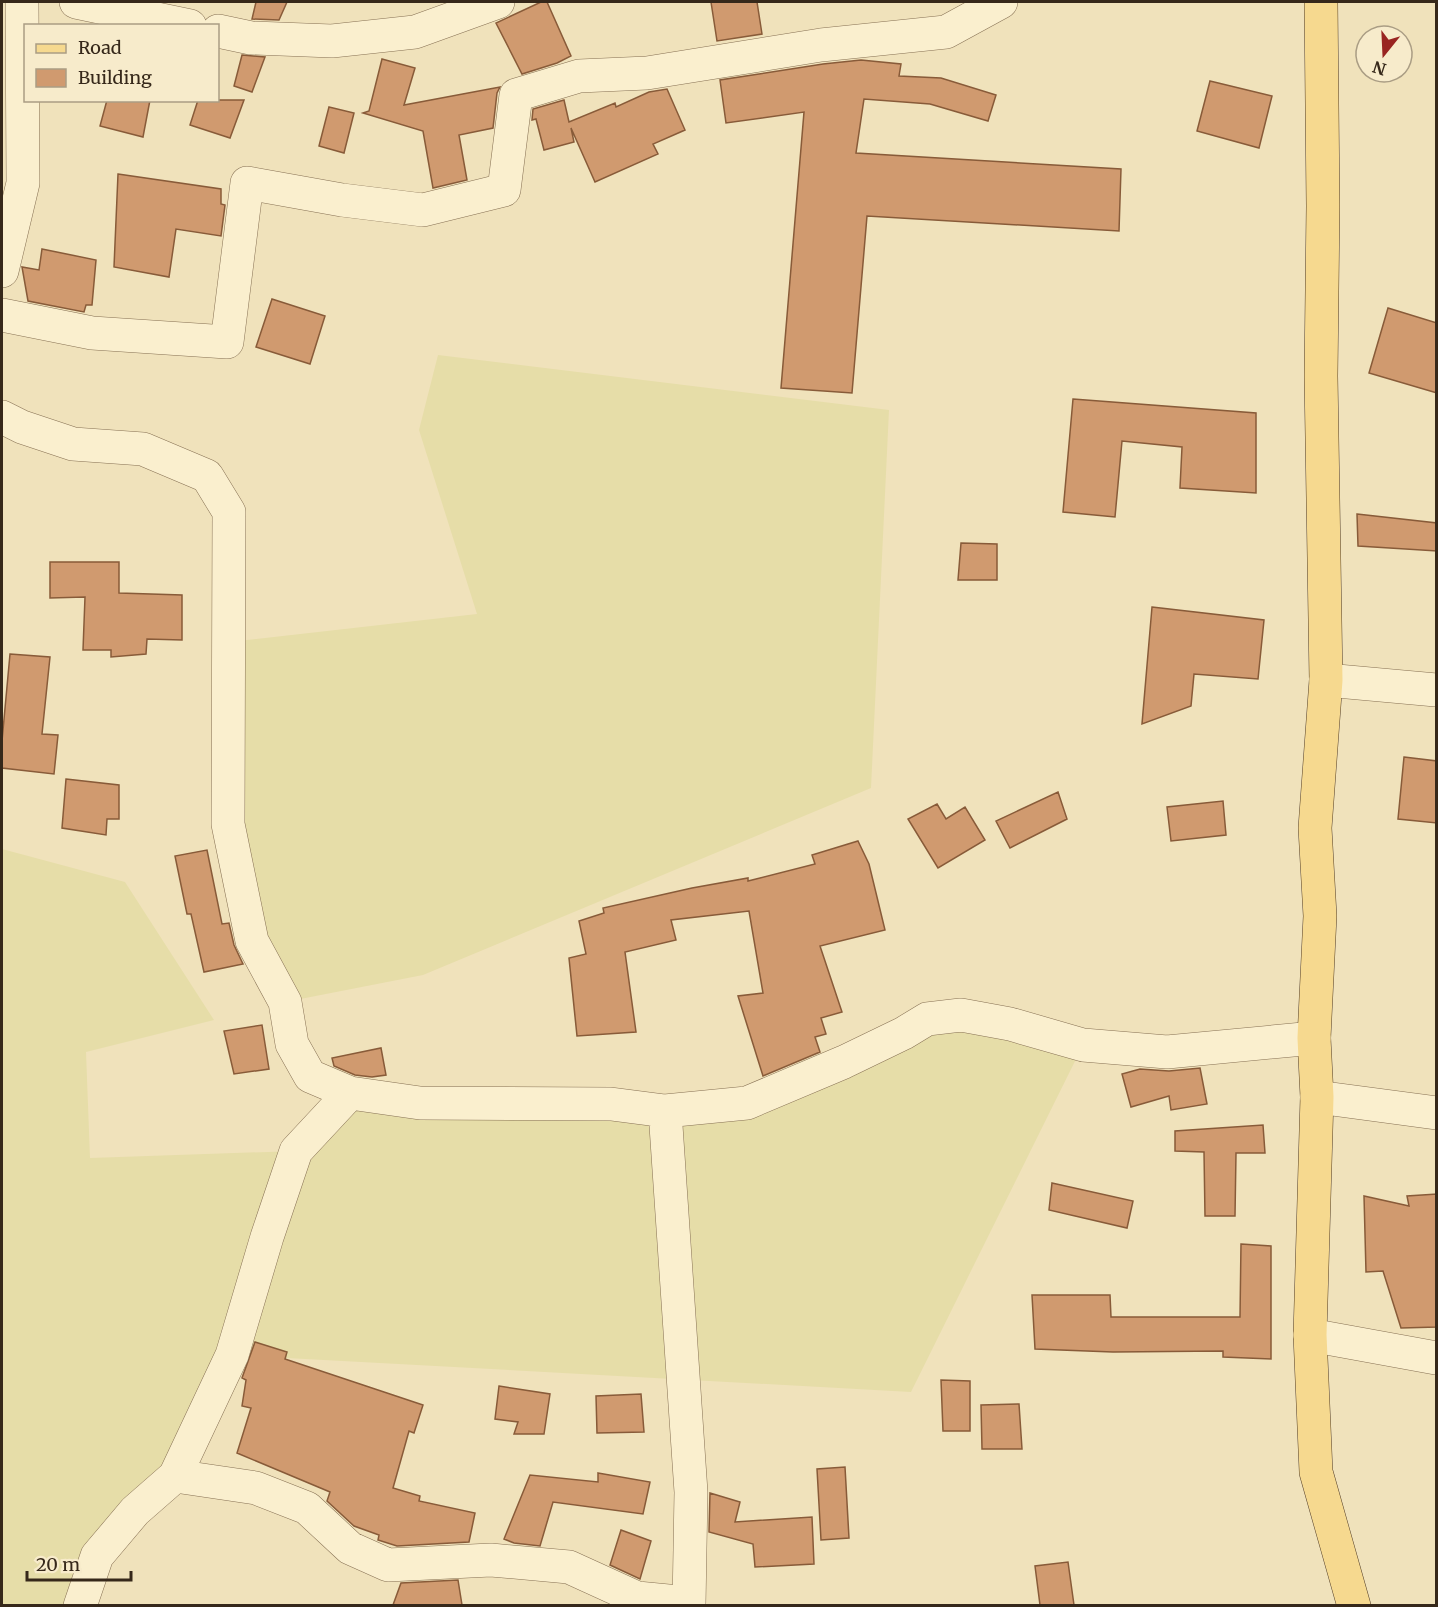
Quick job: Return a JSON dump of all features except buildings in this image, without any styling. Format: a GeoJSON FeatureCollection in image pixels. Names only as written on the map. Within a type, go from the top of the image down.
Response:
{"type":"FeatureCollection","features":[{"type":"Feature","properties":{"kind":"main road"},"geometry":{"type":"LineString","coordinates":[[1321,2],[1323,206],[1321,376],[1326,680],[1315,828],[1320,916],[1314,1038],[1317,1097],[1310,1335],[1316,1472],[1354,1605]]}},
{"type":"Feature","properties":{"kind":"street"},"geometry":{"type":"LineString","coordinates":[[2,271],[23,183],[22,2]]}},
{"type":"Feature","properties":{"kind":"street"},"geometry":{"type":"LineString","coordinates":[[76,2],[180,24]]}},
{"type":"Feature","properties":{"kind":"street"},"geometry":{"type":"LineString","coordinates":[[219,31],[251,38],[332,40],[415,32],[498,2]]}},
{"type":"Feature","properties":{"kind":"street"},"geometry":{"type":"LineString","coordinates":[[2,315],[92,333],[227,342],[247,183],[342,200],[423,210],[504,190],[516,95],[579,76],[647,73],[821,45],[946,32],[1001,2]]}},
{"type":"Feature","properties":{"kind":"street"},"geometry":{"type":"LineString","coordinates":[[2,417],[22,427],[73,444],[143,449],[207,476],[229,512],[228,824],[252,941],[285,1002],[292,1044],[310,1076],[350,1093],[420,1103],[611,1104],[665,1111],[747,1103],[844,1062],[904,1034],[927,1019],[961,1015],[1010,1024],[1083,1045],[1167,1052],[1314,1038]]}},
{"type":"Feature","properties":{"kind":"street"},"geometry":{"type":"LineString","coordinates":[[1326,680],[1437,690]]}},
{"type":"Feature","properties":{"kind":"street"},"geometry":{"type":"LineString","coordinates":[[80,1605],[97,1556],[135,1511],[175,1476],[232,1355],[267,1237],[296,1151],[350,1093]]}},
{"type":"Feature","properties":{"kind":"street"},"geometry":{"type":"LineString","coordinates":[[1317,1097],[1437,1113]]}},
{"type":"Feature","properties":{"kind":"street"},"geometry":{"type":"LineString","coordinates":[[175,1476],[256,1488],[307,1508],[350,1548],[388,1565],[491,1560],[569,1567],[637,1598],[689,1604],[691,1492],[665,1111]]}},
{"type":"Feature","properties":{"kind":"street"},"geometry":{"type":"LineString","coordinates":[[1310,1335],[1437,1358]]}},
{"type":"Feature","properties":{"kind":"shaded area"},"geometry":{"type":"Polygon","coordinates":[[[438,355],[889,410],[871,788],[423,975],[285,1002],[252,941],[229,642],[477,614],[419,430],[438,355]]]}},
{"type":"Feature","properties":{"kind":"shaded area"},"geometry":{"type":"Polygon","coordinates":[[[2,849],[125,882],[214,1020],[86,1052],[90,1158],[296,1151],[350,1093],[747,1103],[927,1019],[1083,1045],[911,1392],[233,1355],[80,1605],[2,1605],[2,849]]]}}]}
